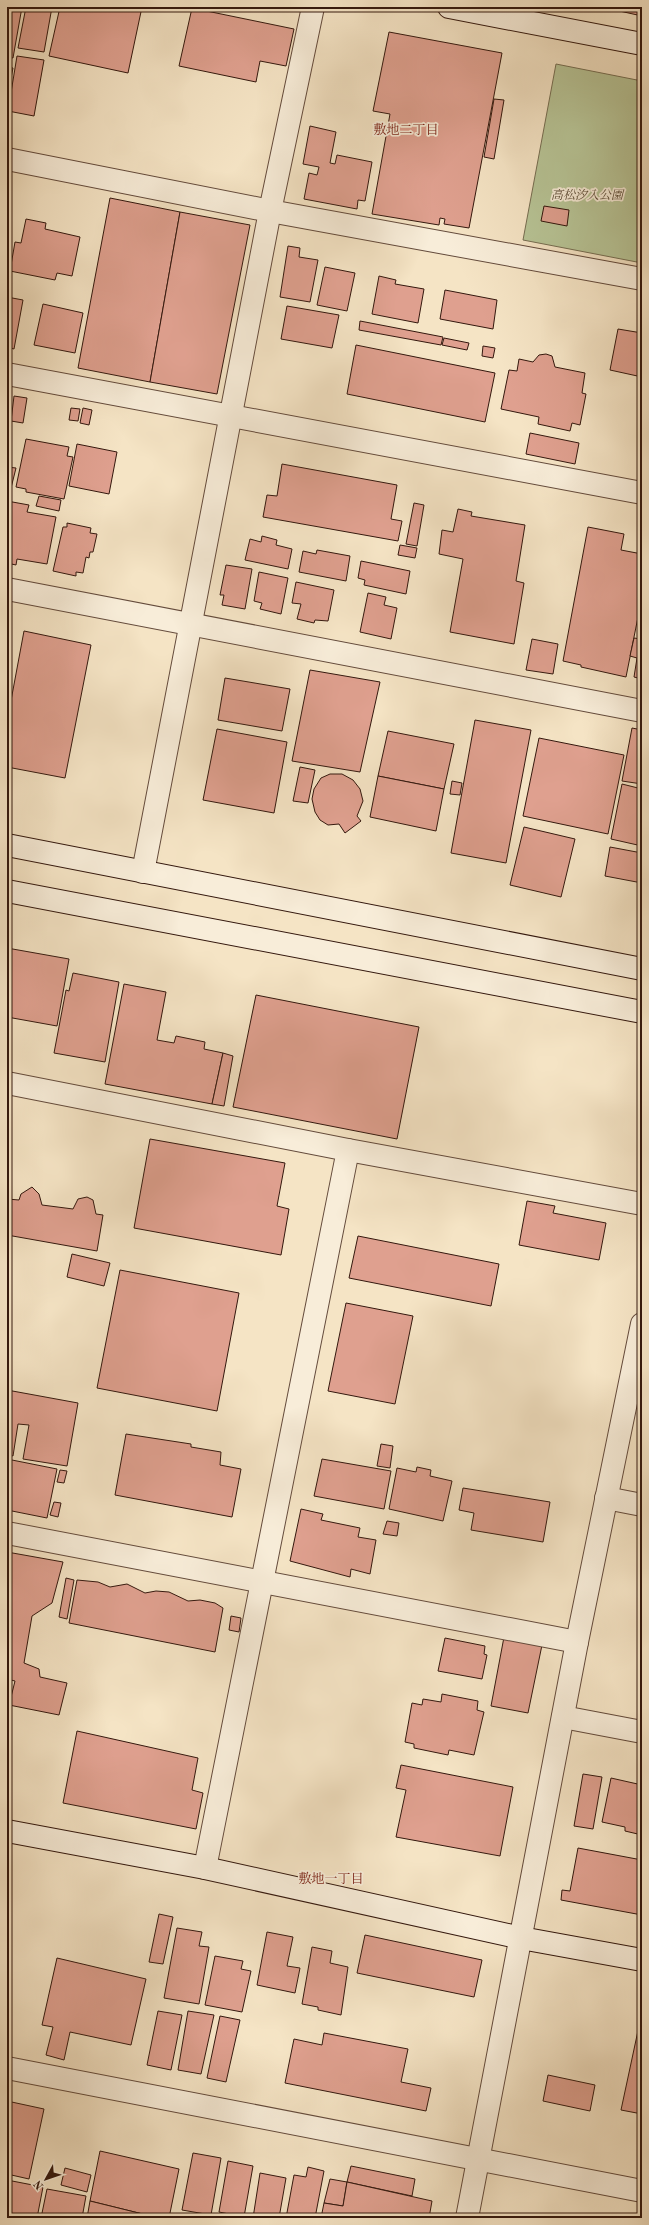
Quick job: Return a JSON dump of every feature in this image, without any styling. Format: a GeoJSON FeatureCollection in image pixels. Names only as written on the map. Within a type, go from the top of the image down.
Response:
{"type":"FeatureCollection","features":[{"type":"Feature","properties":{"kind":"street"},"geometry":{"type":"LineString","coordinates":[[143,872],[270,211],[314,7]]}},
{"type":"Feature","properties":{"kind":"street"},"geometry":{"type":"LineString","coordinates":[[449,7],[642,44]]}},
{"type":"Feature","properties":{"kind":"street"},"geometry":{"type":"LineString","coordinates":[[7,159],[270,211],[642,279]]}},
{"type":"Feature","properties":{"kind":"street"},"geometry":{"type":"LineString","coordinates":[[7,374],[642,493]]}},
{"type":"Feature","properties":{"kind":"street"},"geometry":{"type":"LineString","coordinates":[[7,589],[642,710]]}},
{"type":"Feature","properties":{"kind":"street"},"geometry":{"type":"LineString","coordinates":[[7,846],[642,969]]}},
{"type":"Feature","properties":{"kind":"street"},"geometry":{"type":"LineString","coordinates":[[7,891],[642,1012]]}},
{"type":"Feature","properties":{"kind":"street"},"geometry":{"type":"LineString","coordinates":[[7,1083],[348,1150],[642,1204]]}},
{"type":"Feature","properties":{"kind":"street"},"geometry":{"type":"LineString","coordinates":[[205,1868],[348,1150]]}},
{"type":"Feature","properties":{"kind":"street"},"geometry":{"type":"LineString","coordinates":[[467,2218],[562,1717],[642,1324]]}},
{"type":"Feature","properties":{"kind":"street"},"geometry":{"type":"LineString","coordinates":[[606,1498],[642,1505]]}},
{"type":"Feature","properties":{"kind":"street"},"geometry":{"type":"LineString","coordinates":[[7,1533],[262,1580],[577,1642]]}},
{"type":"Feature","properties":{"kind":"street"},"geometry":{"type":"LineString","coordinates":[[562,1717],[642,1732]]}},
{"type":"Feature","properties":{"kind":"street"},"geometry":{"type":"LineString","coordinates":[[7,1831],[205,1868],[521,1938],[642,1960]]}},
{"type":"Feature","properties":{"kind":"street"},"geometry":{"type":"LineString","coordinates":[[7,2068],[478,2158],[642,2191]]}},
{"type":"Feature","properties":{"kind":"green space","name":"高松汐入公園"},"geometry":{"type":"Polygon","coordinates":[[[556,64],[642,81],[642,263],[523,240],[556,64]]]}},
{"type":"Feature","properties":{"kind":"building"},"geometry":{"type":"Polygon","coordinates":[[[7,7],[22,7],[13,58],[7,57],[7,7]]]}},
{"type":"Feature","properties":{"kind":"building"},"geometry":{"type":"Polygon","coordinates":[[[26,7],[52,7],[44,52],[18,48],[26,7]]]}},
{"type":"Feature","properties":{"kind":"building"},"geometry":{"type":"Polygon","coordinates":[[[60,7],[142,7],[128,73],[49,56],[60,7]]]}},
{"type":"Feature","properties":{"kind":"building"},"geometry":{"type":"Polygon","coordinates":[[[642,7],[642,16],[606,8],[642,7]]]}},
{"type":"Feature","properties":{"kind":"building"},"geometry":{"type":"Polygon","coordinates":[[[192,8],[294,29],[286,66],[260,61],[256,82],[179,66],[192,8]]]}},
{"type":"Feature","properties":{"kind":"building"},"geometry":{"type":"Polygon","coordinates":[[[389,32],[502,53],[469,228],[444,224],[445,219],[440,218],[439,225],[372,214],[390,114],[373,111],[389,32]]]}},
{"type":"Feature","properties":{"kind":"building"},"geometry":{"type":"Polygon","coordinates":[[[17,56],[44,60],[34,116],[8,111],[17,56]]]}},
{"type":"Feature","properties":{"kind":"building"},"geometry":{"type":"Polygon","coordinates":[[[7,67],[13,68],[7,98],[7,67]]]}},
{"type":"Feature","properties":{"kind":"building"},"geometry":{"type":"Polygon","coordinates":[[[494,99],[504,100],[494,159],[484,157],[494,99]]]}},
{"type":"Feature","properties":{"kind":"building"},"geometry":{"type":"Polygon","coordinates":[[[310,126],[336,132],[330,163],[335,164],[337,155],[372,162],[365,201],[358,200],[357,209],[304,199],[309,173],[317,175],[319,167],[303,164],[310,126]]]}},
{"type":"Feature","properties":{"kind":"building"},"geometry":{"type":"Polygon","coordinates":[[[110,198],[180,212],[150,382],[78,368],[110,198]]]}},
{"type":"Feature","properties":{"kind":"building"},"geometry":{"type":"Polygon","coordinates":[[[544,206],[569,210],[567,226],[541,221],[544,206]]]}},
{"type":"Feature","properties":{"kind":"building"},"geometry":{"type":"Polygon","coordinates":[[[180,212],[250,225],[217,394],[150,382],[180,212]]]}},
{"type":"Feature","properties":{"kind":"building"},"geometry":{"type":"Polygon","coordinates":[[[26,219],[46,223],[45,229],[80,237],[72,276],[57,273],[55,280],[10,271],[15,242],[21,243],[26,219]]]}},
{"type":"Feature","properties":{"kind":"building"},"geometry":{"type":"Polygon","coordinates":[[[288,246],[300,248],[299,257],[318,260],[310,302],[280,297],[288,246]]]}},
{"type":"Feature","properties":{"kind":"building"},"geometry":{"type":"Polygon","coordinates":[[[325,267],[355,273],[347,311],[317,305],[325,267]]]}},
{"type":"Feature","properties":{"kind":"building"},"geometry":{"type":"Polygon","coordinates":[[[379,276],[396,280],[395,284],[424,289],[418,323],[372,314],[379,276]]]}},
{"type":"Feature","properties":{"kind":"building"},"geometry":{"type":"Polygon","coordinates":[[[445,290],[497,300],[493,329],[440,319],[445,290]]]}},
{"type":"Feature","properties":{"kind":"building"},"geometry":{"type":"Polygon","coordinates":[[[7,297],[23,300],[14,349],[7,347],[7,297]]]}},
{"type":"Feature","properties":{"kind":"building"},"geometry":{"type":"Polygon","coordinates":[[[43,304],[83,313],[75,353],[34,345],[43,304]]]}},
{"type":"Feature","properties":{"kind":"building"},"geometry":{"type":"Polygon","coordinates":[[[287,306],[339,315],[332,348],[281,339],[287,306]]]}},
{"type":"Feature","properties":{"kind":"building"},"geometry":{"type":"Polygon","coordinates":[[[360,321],[443,337],[441,345],[359,330],[360,321]]]}},
{"type":"Feature","properties":{"kind":"building"},"geometry":{"type":"Polygon","coordinates":[[[618,329],[642,333],[642,377],[610,370],[618,329]]]}},
{"type":"Feature","properties":{"kind":"building"},"geometry":{"type":"Polygon","coordinates":[[[444,338],[469,343],[467,350],[442,345],[444,338]]]}},
{"type":"Feature","properties":{"kind":"building"},"geometry":{"type":"Polygon","coordinates":[[[356,345],[495,373],[485,422],[347,394],[356,345]]]}},
{"type":"Feature","properties":{"kind":"building"},"geometry":{"type":"Polygon","coordinates":[[[483,346],[495,348],[493,358],[482,356],[483,346]]]}},
{"type":"Feature","properties":{"kind":"building"},"geometry":{"type":"Polygon","coordinates":[[[546,354],[552,356],[555,367],[585,373],[582,393],[586,394],[580,425],[572,423],[570,431],[538,424],[539,417],[501,409],[509,370],[517,371],[519,359],[533,362],[539,355],[546,354]]]}},
{"type":"Feature","properties":{"kind":"building"},"geometry":{"type":"Polygon","coordinates":[[[14,396],[27,398],[23,423],[11,421],[14,396]]]}},
{"type":"Feature","properties":{"kind":"building"},"geometry":{"type":"Polygon","coordinates":[[[71,408],[80,409],[78,421],[69,420],[71,408]]]}},
{"type":"Feature","properties":{"kind":"building"},"geometry":{"type":"Polygon","coordinates":[[[83,408],[92,410],[89,425],[80,423],[83,408]]]}},
{"type":"Feature","properties":{"kind":"building"},"geometry":{"type":"Polygon","coordinates":[[[530,433],[579,443],[575,464],[526,454],[530,433]]]}},
{"type":"Feature","properties":{"kind":"building"},"geometry":{"type":"Polygon","coordinates":[[[26,439],[69,447],[67,456],[73,457],[64,499],[26,492],[26,489],[16,487],[26,439]]]}},
{"type":"Feature","properties":{"kind":"building"},"geometry":{"type":"Polygon","coordinates":[[[77,444],[117,452],[109,494],[69,486],[77,444]]]}},
{"type":"Feature","properties":{"kind":"building"},"geometry":{"type":"Polygon","coordinates":[[[282,464],[397,485],[391,519],[402,521],[398,541],[263,517],[267,495],[277,496],[282,464]]]}},
{"type":"Feature","properties":{"kind":"building"},"geometry":{"type":"Polygon","coordinates":[[[7,467],[16,468],[11,488],[7,487],[7,467]]]}},
{"type":"Feature","properties":{"kind":"building"},"geometry":{"type":"Polygon","coordinates":[[[39,496],[61,500],[59,511],[36,506],[39,496]]]}},
{"type":"Feature","properties":{"kind":"building"},"geometry":{"type":"Polygon","coordinates":[[[7,501],[29,505],[27,512],[56,517],[47,564],[17,559],[16,565],[7,563],[7,501]]]}},
{"type":"Feature","properties":{"kind":"building"},"geometry":{"type":"Polygon","coordinates":[[[414,503],[424,505],[417,546],[406,544],[414,503]]]}},
{"type":"Feature","properties":{"kind":"building"},"geometry":{"type":"Polygon","coordinates":[[[458,509],[472,512],[471,516],[525,525],[516,581],[524,583],[514,644],[450,632],[463,559],[439,554],[442,530],[453,532],[458,509]]]}},
{"type":"Feature","properties":{"kind":"building"},"geometry":{"type":"Polygon","coordinates":[[[67,523],[91,528],[90,533],[97,534],[93,552],[90,552],[89,558],[86,557],[83,573],[76,572],[76,576],[53,571],[63,527],[67,527],[67,523]]]}},
{"type":"Feature","properties":{"kind":"building"},"geometry":{"type":"Polygon","coordinates":[[[588,527],[624,534],[621,550],[642,554],[642,597],[626,677],[581,667],[581,665],[563,661],[588,527]]]}},
{"type":"Feature","properties":{"kind":"building"},"geometry":{"type":"Polygon","coordinates":[[[262,536],[277,540],[276,545],[292,549],[288,569],[245,560],[250,539],[261,542],[262,536]]]}},
{"type":"Feature","properties":{"kind":"building"},"geometry":{"type":"Polygon","coordinates":[[[400,545],[417,548],[415,558],[398,555],[400,545]]]}},
{"type":"Feature","properties":{"kind":"building"},"geometry":{"type":"Polygon","coordinates":[[[317,550],[350,556],[346,581],[299,572],[303,551],[316,554],[317,550]]]}},
{"type":"Feature","properties":{"kind":"building"},"geometry":{"type":"Polygon","coordinates":[[[361,561],[410,571],[406,594],[364,585],[365,580],[358,578],[361,561]]]}},
{"type":"Feature","properties":{"kind":"building"},"geometry":{"type":"Polygon","coordinates":[[[226,565],[252,569],[245,609],[222,605],[224,595],[220,595],[226,565]]]}},
{"type":"Feature","properties":{"kind":"building"},"geometry":{"type":"Polygon","coordinates":[[[259,572],[288,578],[281,614],[260,609],[262,603],[254,601],[259,572]]]}},
{"type":"Feature","properties":{"kind":"building"},"geometry":{"type":"Polygon","coordinates":[[[296,582],[334,590],[328,621],[315,620],[314,623],[297,619],[301,604],[292,603],[296,582]]]}},
{"type":"Feature","properties":{"kind":"building"},"geometry":{"type":"Polygon","coordinates":[[[368,593],[386,597],[384,605],[397,608],[391,639],[360,632],[368,593]]]}},
{"type":"Feature","properties":{"kind":"building"},"geometry":{"type":"Polygon","coordinates":[[[24,631],[91,645],[65,778],[7,767],[7,722],[24,631]]]}},
{"type":"Feature","properties":{"kind":"building"},"geometry":{"type":"Polygon","coordinates":[[[642,633],[642,679],[634,677],[637,658],[630,656],[634,638],[641,639],[642,633]]]}},
{"type":"Feature","properties":{"kind":"building"},"geometry":{"type":"Polygon","coordinates":[[[532,639],[558,644],[553,674],[526,670],[532,639]]]}},
{"type":"Feature","properties":{"kind":"building"},"geometry":{"type":"Polygon","coordinates":[[[310,670],[380,682],[360,772],[292,761],[310,670]]]}},
{"type":"Feature","properties":{"kind":"building"},"geometry":{"type":"Polygon","coordinates":[[[225,678],[290,689],[282,731],[218,720],[225,678]]]}},
{"type":"Feature","properties":{"kind":"building"},"geometry":{"type":"Polygon","coordinates":[[[475,720],[531,730],[506,863],[451,853],[475,720]]]}},
{"type":"Feature","properties":{"kind":"building"},"geometry":{"type":"Polygon","coordinates":[[[632,728],[642,730],[642,784],[622,781],[632,728]]]}},
{"type":"Feature","properties":{"kind":"building"},"geometry":{"type":"Polygon","coordinates":[[[217,729],[287,742],[274,813],[203,800],[217,729]]]}},
{"type":"Feature","properties":{"kind":"building"},"geometry":{"type":"Polygon","coordinates":[[[388,731],[454,744],[444,789],[378,776],[388,731]]]}},
{"type":"Feature","properties":{"kind":"building"},"geometry":{"type":"Polygon","coordinates":[[[539,738],[624,755],[608,834],[523,816],[539,738]]]}},
{"type":"Feature","properties":{"kind":"building"},"geometry":{"type":"Polygon","coordinates":[[[300,767],[315,770],[308,803],[293,801],[300,767]]]}},
{"type":"Feature","properties":{"kind":"building"},"geometry":{"type":"Polygon","coordinates":[[[330,774],[342,774],[353,780],[360,789],[363,801],[357,816],[361,821],[345,833],[339,824],[328,825],[320,820],[315,812],[312,799],[314,789],[321,778],[330,774]]]}},
{"type":"Feature","properties":{"kind":"building"},"geometry":{"type":"Polygon","coordinates":[[[378,776],[444,789],[436,831],[370,817],[378,776]]]}},
{"type":"Feature","properties":{"kind":"building"},"geometry":{"type":"Polygon","coordinates":[[[452,781],[462,783],[460,795],[450,794],[452,781]]]}},
{"type":"Feature","properties":{"kind":"building"},"geometry":{"type":"Polygon","coordinates":[[[622,784],[642,789],[642,846],[611,839],[622,784]]]}},
{"type":"Feature","properties":{"kind":"building"},"geometry":{"type":"Polygon","coordinates":[[[524,827],[575,839],[561,897],[510,885],[524,827]]]}},
{"type":"Feature","properties":{"kind":"building"},"geometry":{"type":"Polygon","coordinates":[[[610,847],[642,853],[642,883],[605,876],[610,847]]]}},
{"type":"Feature","properties":{"kind":"building"},"geometry":{"type":"Polygon","coordinates":[[[7,948],[69,959],[57,1026],[7,1017],[7,948]]]}},
{"type":"Feature","properties":{"kind":"building"},"geometry":{"type":"Polygon","coordinates":[[[73,973],[119,982],[105,1062],[54,1053],[66,990],[69,991],[73,973]]]}},
{"type":"Feature","properties":{"kind":"building"},"geometry":{"type":"Polygon","coordinates":[[[124,984],[166,992],[157,1040],[174,1043],[176,1036],[205,1042],[204,1049],[223,1053],[212,1104],[105,1084],[124,984]]]}},
{"type":"Feature","properties":{"kind":"building"},"geometry":{"type":"Polygon","coordinates":[[[256,995],[419,1027],[397,1139],[233,1107],[256,995]]]}},
{"type":"Feature","properties":{"kind":"building"},"geometry":{"type":"Polygon","coordinates":[[[223,1053],[233,1056],[224,1106],[212,1104],[223,1053]]]}},
{"type":"Feature","properties":{"kind":"building"},"geometry":{"type":"Polygon","coordinates":[[[150,1139],[285,1163],[277,1206],[289,1209],[281,1255],[134,1228],[150,1139]]]}},
{"type":"Feature","properties":{"kind":"building"},"geometry":{"type":"Polygon","coordinates":[[[32,1187],[39,1194],[42,1205],[73,1209],[78,1199],[87,1197],[93,1200],[96,1214],[103,1215],[97,1251],[7,1235],[7,1199],[19,1200],[21,1194],[32,1187]]]}},
{"type":"Feature","properties":{"kind":"building"},"geometry":{"type":"Polygon","coordinates":[[[527,1201],[555,1206],[553,1213],[606,1223],[599,1260],[519,1245],[527,1201]]]}},
{"type":"Feature","properties":{"kind":"building"},"geometry":{"type":"Polygon","coordinates":[[[358,1236],[499,1264],[491,1306],[349,1278],[358,1236]]]}},
{"type":"Feature","properties":{"kind":"building"},"geometry":{"type":"Polygon","coordinates":[[[72,1254],[110,1263],[104,1286],[67,1277],[72,1254]]]}},
{"type":"Feature","properties":{"kind":"building"},"geometry":{"type":"Polygon","coordinates":[[[120,1270],[239,1293],[217,1411],[97,1388],[120,1270]]]}},
{"type":"Feature","properties":{"kind":"building"},"geometry":{"type":"Polygon","coordinates":[[[346,1303],[413,1316],[395,1404],[328,1391],[346,1303]]]}},
{"type":"Feature","properties":{"kind":"building"},"geometry":{"type":"Polygon","coordinates":[[[7,1390],[78,1403],[67,1466],[23,1459],[29,1425],[18,1424],[13,1456],[7,1454],[7,1390]]]}},
{"type":"Feature","properties":{"kind":"building"},"geometry":{"type":"Polygon","coordinates":[[[126,1434],[191,1444],[191,1447],[221,1452],[220,1465],[241,1469],[232,1517],[115,1495],[126,1434]]]}},
{"type":"Feature","properties":{"kind":"building"},"geometry":{"type":"Polygon","coordinates":[[[381,1444],[393,1446],[390,1468],[377,1466],[381,1444]]]}},
{"type":"Feature","properties":{"kind":"building"},"geometry":{"type":"Polygon","coordinates":[[[7,1459],[57,1469],[47,1518],[7,1510],[7,1459]]]}},
{"type":"Feature","properties":{"kind":"building"},"geometry":{"type":"Polygon","coordinates":[[[322,1459],[391,1471],[384,1509],[314,1496],[322,1459]]]}},
{"type":"Feature","properties":{"kind":"building"},"geometry":{"type":"Polygon","coordinates":[[[417,1467],[431,1470],[430,1476],[452,1481],[443,1521],[389,1509],[397,1468],[416,1472],[417,1467]]]}},
{"type":"Feature","properties":{"kind":"building"},"geometry":{"type":"Polygon","coordinates":[[[60,1470],[67,1471],[64,1483],[57,1482],[60,1470]]]}},
{"type":"Feature","properties":{"kind":"building"},"geometry":{"type":"Polygon","coordinates":[[[463,1488],[550,1502],[543,1542],[471,1530],[474,1513],[459,1510],[463,1488]]]}},
{"type":"Feature","properties":{"kind":"building"},"geometry":{"type":"Polygon","coordinates":[[[54,1502],[61,1503],[58,1517],[50,1515],[54,1502]]]}},
{"type":"Feature","properties":{"kind":"building"},"geometry":{"type":"Polygon","coordinates":[[[301,1509],[323,1514],[321,1520],[360,1528],[358,1537],[376,1540],[370,1574],[351,1569],[350,1577],[290,1561],[301,1509]]]}},
{"type":"Feature","properties":{"kind":"building"},"geometry":{"type":"Polygon","coordinates":[[[387,1521],[399,1523],[397,1536],[383,1534],[387,1521]]]}},
{"type":"Feature","properties":{"kind":"building"},"geometry":{"type":"Polygon","coordinates":[[[7,1552],[63,1562],[52,1603],[32,1616],[24,1663],[39,1669],[40,1677],[67,1683],[59,1715],[9,1705],[15,1681],[7,1679],[7,1552]]]}},
{"type":"Feature","properties":{"kind":"building"},"geometry":{"type":"Polygon","coordinates":[[[66,1578],[74,1580],[67,1619],[59,1617],[66,1578]]]}},
{"type":"Feature","properties":{"kind":"building"},"geometry":{"type":"Polygon","coordinates":[[[77,1580],[98,1582],[110,1587],[127,1584],[145,1593],[156,1591],[169,1592],[188,1601],[200,1600],[215,1603],[223,1608],[215,1652],[69,1623],[77,1580]]]}},
{"type":"Feature","properties":{"kind":"building"},"geometry":{"type":"Polygon","coordinates":[[[231,1616],[241,1618],[239,1632],[229,1630],[231,1616]]]}},
{"type":"Feature","properties":{"kind":"building"},"geometry":{"type":"Polygon","coordinates":[[[504,1637],[542,1645],[528,1713],[491,1706],[504,1637]]]}},
{"type":"Feature","properties":{"kind":"building"},"geometry":{"type":"Polygon","coordinates":[[[445,1638],[485,1646],[484,1654],[487,1655],[482,1679],[438,1671],[445,1638]]]}},
{"type":"Feature","properties":{"kind":"building"},"geometry":{"type":"Polygon","coordinates":[[[442,1694],[478,1701],[477,1710],[484,1712],[474,1755],[449,1750],[448,1755],[414,1748],[414,1744],[405,1742],[412,1703],[422,1705],[423,1699],[441,1702],[442,1694]]]}},
{"type":"Feature","properties":{"kind":"building"},"geometry":{"type":"Polygon","coordinates":[[[77,1731],[198,1758],[192,1790],[203,1793],[196,1829],[63,1803],[77,1731]]]}},
{"type":"Feature","properties":{"kind":"building"},"geometry":{"type":"Polygon","coordinates":[[[401,1765],[513,1787],[500,1856],[396,1837],[406,1790],[396,1788],[401,1765]]]}},
{"type":"Feature","properties":{"kind":"building"},"geometry":{"type":"Polygon","coordinates":[[[583,1774],[602,1777],[593,1829],[574,1826],[583,1774]]]}},
{"type":"Feature","properties":{"kind":"building"},"geometry":{"type":"Polygon","coordinates":[[[611,1778],[642,1785],[642,1835],[625,1831],[625,1827],[602,1822],[611,1778]]]}},
{"type":"Feature","properties":{"kind":"building"},"geometry":{"type":"Polygon","coordinates":[[[578,1848],[642,1860],[642,1915],[561,1900],[562,1890],[570,1891],[578,1848]]]}},
{"type":"Feature","properties":{"kind":"building"},"geometry":{"type":"Polygon","coordinates":[[[159,1914],[173,1917],[163,1964],[149,1962],[159,1914]]]}},
{"type":"Feature","properties":{"kind":"building"},"geometry":{"type":"Polygon","coordinates":[[[177,1928],[202,1932],[199,1946],[209,1947],[199,2004],[164,1998],[177,1928]]]}},
{"type":"Feature","properties":{"kind":"building"},"geometry":{"type":"Polygon","coordinates":[[[267,1932],[293,1937],[287,1966],[300,1968],[295,1993],[257,1985],[267,1932]]]}},
{"type":"Feature","properties":{"kind":"building"},"geometry":{"type":"Polygon","coordinates":[[[365,1935],[482,1960],[474,1997],[357,1973],[365,1935]]]}},
{"type":"Feature","properties":{"kind":"building"},"geometry":{"type":"Polygon","coordinates":[[[312,1947],[332,1951],[330,1963],[348,1967],[341,2015],[318,2010],[318,2007],[302,2004],[312,1947]]]}},
{"type":"Feature","properties":{"kind":"building"},"geometry":{"type":"Polygon","coordinates":[[[215,1956],[243,1961],[241,1969],[251,1971],[242,2012],[205,2005],[215,1956]]]}},
{"type":"Feature","properties":{"kind":"building"},"geometry":{"type":"Polygon","coordinates":[[[57,1958],[146,1979],[131,2045],[70,2032],[64,2060],[46,2055],[53,2027],[42,2025],[57,1958]]]}},
{"type":"Feature","properties":{"kind":"building"},"geometry":{"type":"Polygon","coordinates":[[[158,2011],[182,2015],[171,2070],[147,2065],[158,2011]]]}},
{"type":"Feature","properties":{"kind":"building"},"geometry":{"type":"Polygon","coordinates":[[[188,2011],[214,2015],[201,2074],[178,2070],[188,2011]]]}},
{"type":"Feature","properties":{"kind":"building"},"geometry":{"type":"Polygon","coordinates":[[[642,2012],[642,2114],[621,2110],[642,2012]]]}},
{"type":"Feature","properties":{"kind":"building"},"geometry":{"type":"Polygon","coordinates":[[[220,2016],[240,2020],[226,2082],[207,2078],[220,2016]]]}},
{"type":"Feature","properties":{"kind":"building"},"geometry":{"type":"Polygon","coordinates":[[[324,2033],[408,2049],[401,2082],[431,2088],[426,2111],[285,2083],[294,2039],[322,2045],[324,2033]]]}},
{"type":"Feature","properties":{"kind":"building"},"geometry":{"type":"Polygon","coordinates":[[[548,2075],[595,2085],[590,2111],[543,2101],[548,2075]]]}},
{"type":"Feature","properties":{"kind":"building"},"geometry":{"type":"Polygon","coordinates":[[[7,2101],[44,2109],[29,2179],[7,2174],[7,2101]]]}},
{"type":"Feature","properties":{"kind":"building"},"geometry":{"type":"Polygon","coordinates":[[[100,2151],[179,2169],[169,2218],[159,2218],[90,2201],[100,2151]]]}},
{"type":"Feature","properties":{"kind":"building"},"geometry":{"type":"Polygon","coordinates":[[[193,2153],[221,2158],[211,2215],[182,2210],[193,2153]]]}},
{"type":"Feature","properties":{"kind":"building"},"geometry":{"type":"Polygon","coordinates":[[[228,2161],[253,2166],[244,2217],[219,2212],[228,2161]]]}},
{"type":"Feature","properties":{"kind":"building"},"geometry":{"type":"Polygon","coordinates":[[[351,2166],[415,2179],[412,2196],[347,2182],[351,2166]]]}},
{"type":"Feature","properties":{"kind":"building"},"geometry":{"type":"Polygon","coordinates":[[[308,2167],[324,2171],[315,2218],[286,2218],[294,2175],[306,2177],[308,2167]]]}},
{"type":"Feature","properties":{"kind":"building"},"geometry":{"type":"Polygon","coordinates":[[[65,2168],[91,2175],[87,2192],[61,2185],[65,2168]]]}},
{"type":"Feature","properties":{"kind":"building"},"geometry":{"type":"Polygon","coordinates":[[[260,2173],[286,2178],[279,2218],[253,2218],[260,2173]]]}},
{"type":"Feature","properties":{"kind":"building"},"geometry":{"type":"Polygon","coordinates":[[[330,2179],[347,2182],[343,2206],[324,2203],[330,2179]]]}},
{"type":"Feature","properties":{"kind":"building"},"geometry":{"type":"Polygon","coordinates":[[[7,2180],[43,2187],[37,2218],[7,2218],[7,2180]]]}},
{"type":"Feature","properties":{"kind":"building"},"geometry":{"type":"Polygon","coordinates":[[[347,2182],[432,2201],[429,2218],[321,2218],[324,2203],[343,2206],[347,2182]]]}},
{"type":"Feature","properties":{"kind":"building"},"geometry":{"type":"Polygon","coordinates":[[[47,2189],[86,2196],[82,2218],[41,2218],[47,2189]]]}},
{"type":"Feature","properties":{"kind":"building"},"geometry":{"type":"Polygon","coordinates":[[[90,2201],[159,2218],[87,2218],[90,2201]]]}},
{"type":"Feature","properties":{"kind":"district","name":"敷地二丁目"},"geometry":{"type":"Point","coordinates":[406,130]}},
{"type":"Feature","properties":{"kind":"district","name":"敷地一丁目"},"geometry":{"type":"Point","coordinates":[331,1879]}}]}
